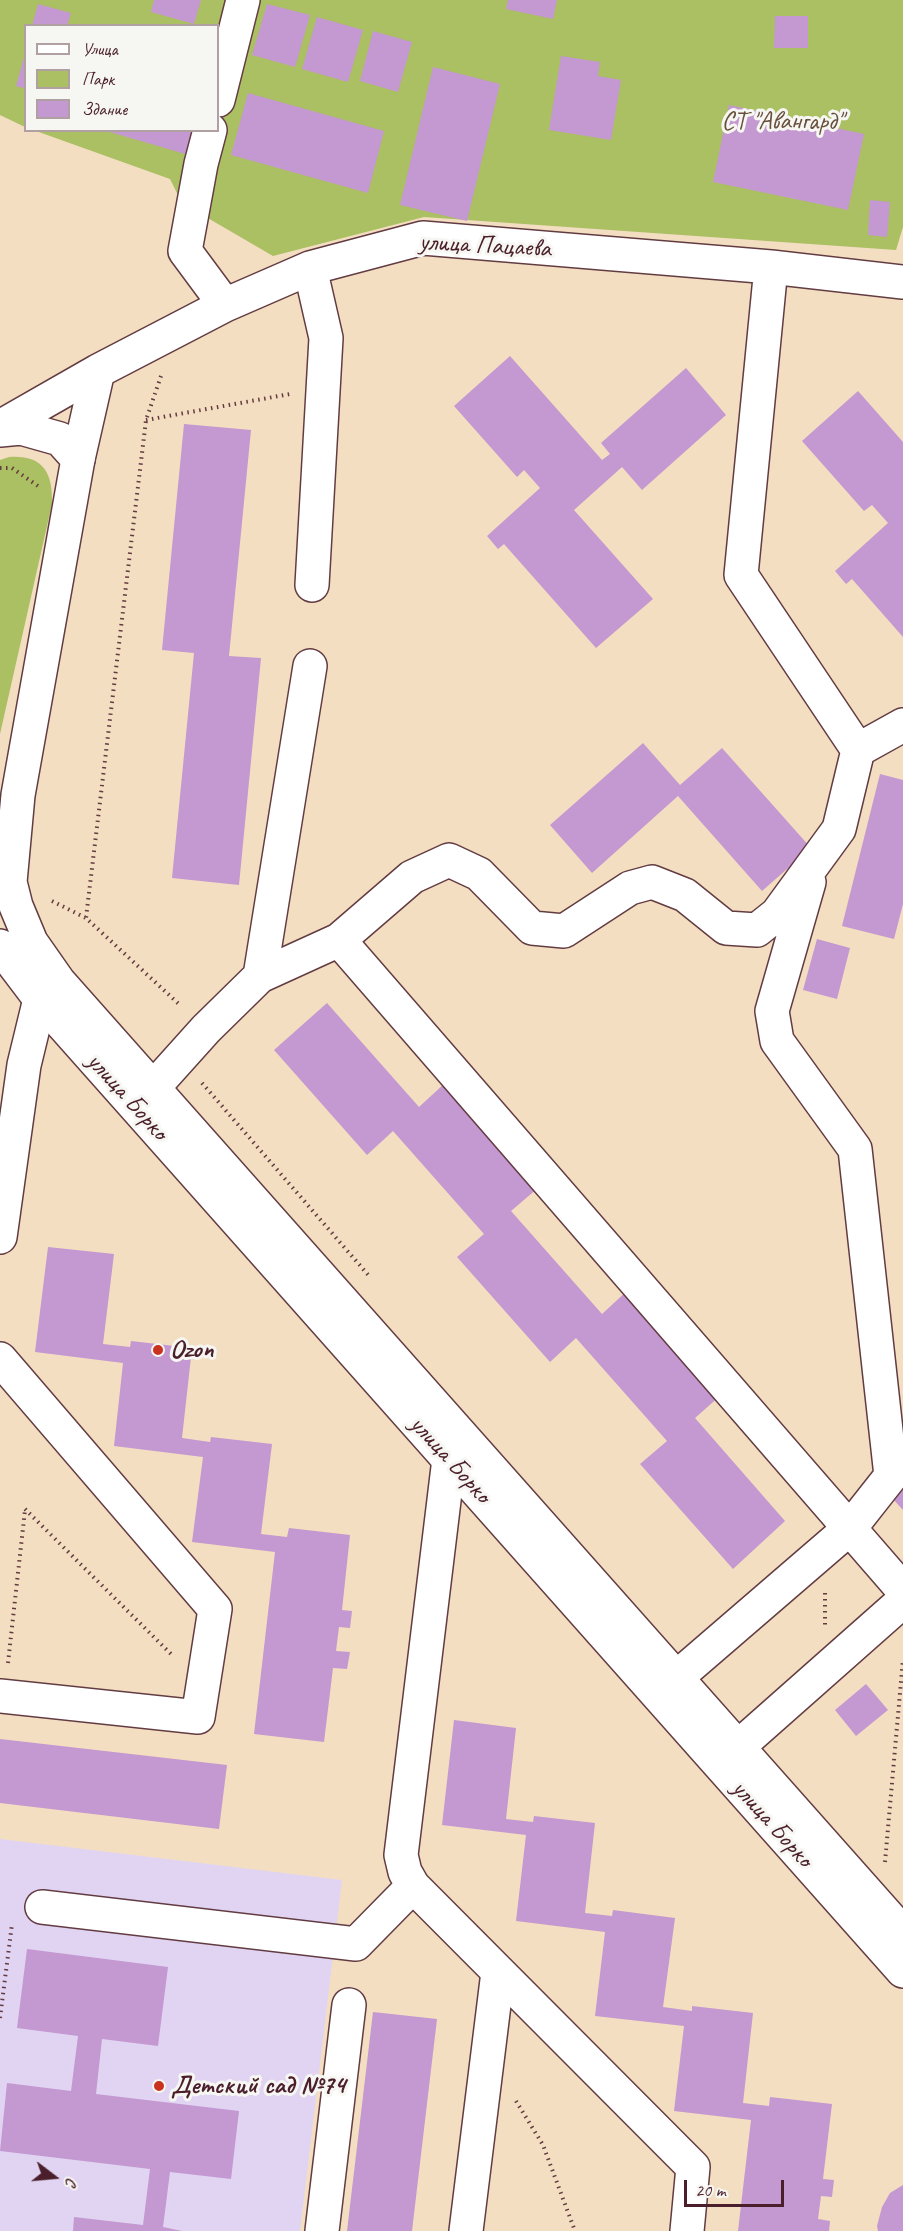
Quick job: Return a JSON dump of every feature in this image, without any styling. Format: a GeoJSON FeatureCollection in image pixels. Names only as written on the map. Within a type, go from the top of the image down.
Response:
{"type":"FeatureCollection","features":[{"type":"Feature","properties":{"kind":"main road"},"geometry":{"type":"LineString","coordinates":[[219,96],[243,0]]}},
{"type":"Feature","properties":{"kind":"main road"},"geometry":{"type":"LineString","coordinates":[[209,132],[201,164],[185,251],[225,305]]}},
{"type":"Feature","properties":{"kind":"main road","name":"улица Пацаева"},"geometry":{"type":"LineString","coordinates":[[0,428],[98,371],[225,305],[310,268],[423,238],[771,267],[903,282]]}},
{"type":"Feature","properties":{"kind":"main road"},"geometry":{"type":"LineString","coordinates":[[153,1088],[206,1029],[260,976],[339,940],[412,877],[449,860],[479,874],[532,928],[564,930],[630,888],[652,882],[685,895],[726,928],[757,930],[777,914],[839,829],[858,750],[741,575],[771,267]]}},
{"type":"Feature","properties":{"kind":"main road"},"geometry":{"type":"LineString","coordinates":[[310,268],[326,339],[312,585]]}},
{"type":"Feature","properties":{"kind":"main road"},"geometry":{"type":"LineString","coordinates":[[16,944],[16,906],[10,882],[9,806],[78,459],[98,371]]}},
{"type":"Feature","properties":{"kind":"main road"},"geometry":{"type":"LineString","coordinates":[[0,428],[21,428],[60,439],[78,459]]}},
{"type":"Feature","properties":{"kind":"main road"},"geometry":{"type":"LineString","coordinates":[[260,976],[310,666]]}},
{"type":"Feature","properties":{"kind":"main road"},"geometry":{"type":"LineString","coordinates":[[858,750],[903,725]]}},
{"type":"Feature","properties":{"kind":"main road"},"geometry":{"type":"LineString","coordinates":[[676,1678],[850,1528],[891,1476],[855,1149],[777,1041],[772,1011],[815,862]]}},
{"type":"Feature","properties":{"kind":"main road"},"geometry":{"type":"LineString","coordinates":[[339,940],[903,1590]]}},
{"type":"Feature","properties":{"kind":"main road","name":"улица Борко"},"geometry":{"type":"LineString","coordinates":[[16,944],[40,999],[903,1971]]}},
{"type":"Feature","properties":{"kind":"main road","name":"улица Борко"},"geometry":{"type":"LineString","coordinates":[[16,944],[59,982],[903,1933]]}},
{"type":"Feature","properties":{"kind":"main road"},"geometry":{"type":"LineString","coordinates":[[0,1237],[24,1065],[40,999]]}},
{"type":"Feature","properties":{"kind":"main road"},"geometry":{"type":"LineString","coordinates":[[0,1359],[215,1609],[198,1717],[2,1696]]}},
{"type":"Feature","properties":{"kind":"main road"},"geometry":{"type":"LineString","coordinates":[[449,1459],[401,1855],[405,1872],[413,1886],[693,2167],[687,2231]]}},
{"type":"Feature","properties":{"kind":"main road"},"geometry":{"type":"LineString","coordinates":[[738,1748],[903,1601]]}},
{"type":"Feature","properties":{"kind":"main road"},"geometry":{"type":"LineString","coordinates":[[42,1907],[356,1944],[413,1886]]}},
{"type":"Feature","properties":{"kind":"main road"},"geometry":{"type":"LineString","coordinates":[[466,2231],[498,1972]]}},
{"type":"Feature","properties":{"kind":"main road"},"geometry":{"type":"LineString","coordinates":[[322,2231],[349,2005]]}},
{"type":"Feature","properties":{"kind":"path"},"geometry":{"type":"LineString","coordinates":[[206,1029],[86,918],[146,420],[323,388]]}},
{"type":"Feature","properties":{"kind":"path"},"geometry":{"type":"LineString","coordinates":[[2,1696],[26,1509],[203,1685]]}},
{"type":"Feature","properties":{"kind":"path"},"geometry":{"type":"LineString","coordinates":[[824,1550],[826,1669]]}},
{"type":"Feature","properties":{"kind":"path"},"geometry":{"type":"LineString","coordinates":[[884,1872],[903,1659]]}},
{"type":"Feature","properties":{"kind":"path"},"geometry":{"type":"LineString","coordinates":[[0,2018],[12,1921],[19,1909],[31,1906],[42,1907]]}},
{"type":"Feature","properties":{"kind":"path"},"geometry":{"type":"LineString","coordinates":[[488,2054],[543,2145],[575,2231]]}},
{"type":"Feature","properties":{"kind":"shaded area","name":"Детский сад №74"},"geometry":{"type":"Polygon","coordinates":[[[0,1839],[342,1880],[300,2231],[0,2231],[0,1839]]]}},
{"type":"Feature","properties":{"kind":"green space","name":"СТ \"Авангард\""},"geometry":{"type":"Polygon","coordinates":[[[0,0],[903,0],[903,227],[896,250],[424,217],[273,256],[182,203],[170,179],[39,132],[219,132],[219,24],[24,24],[24,127],[0,115],[0,0]]]}},
{"type":"Feature","properties":{"kind":"green space"},"geometry":{"type":"Polygon","coordinates":[[[9,457],[30,459],[44,468],[50,483],[52,504],[0,734],[0,460],[9,457]]]}},
{"type":"Feature","properties":{"kind":"building"},"geometry":{"type":"Polygon","coordinates":[[[154,0],[201,0],[194,24],[151,12],[154,0]]]}},
{"type":"Feature","properties":{"kind":"building"},"geometry":{"type":"Polygon","coordinates":[[[508,0],[557,0],[553,19],[506,9],[508,0]]]}},
{"type":"Feature","properties":{"kind":"building"},"geometry":{"type":"Polygon","coordinates":[[[38,4],[71,13],[68,24],[33,24],[38,4]]]}},
{"type":"Feature","properties":{"kind":"building"},"geometry":{"type":"Polygon","coordinates":[[[267,4],[310,15],[295,67],[252,55],[267,4]]]}},
{"type":"Feature","properties":{"kind":"building"},"geometry":{"type":"Polygon","coordinates":[[[775,16],[808,16],[808,48],[774,48],[775,16]]]}},
{"type":"Feature","properties":{"kind":"building"},"geometry":{"type":"Polygon","coordinates":[[[317,17],[363,30],[348,82],[302,69],[317,17]]]}},
{"type":"Feature","properties":{"kind":"building"},"geometry":{"type":"Polygon","coordinates":[[[373,31],[412,42],[398,92],[360,81],[373,31]]]}},
{"type":"Feature","properties":{"kind":"building"},"geometry":{"type":"Polygon","coordinates":[[[561,56],[600,62],[598,76],[621,80],[611,140],[549,130],[561,56]]]}},
{"type":"Feature","properties":{"kind":"building"},"geometry":{"type":"Polygon","coordinates":[[[24,58],[24,88],[16,86],[24,58]]]}},
{"type":"Feature","properties":{"kind":"building"},"geometry":{"type":"Polygon","coordinates":[[[433,67],[500,84],[467,221],[400,205],[433,67]]]}},
{"type":"Feature","properties":{"kind":"building"},"geometry":{"type":"Polygon","coordinates":[[[248,93],[384,131],[368,193],[231,155],[248,93]]]}},
{"type":"Feature","properties":{"kind":"building"},"geometry":{"type":"Polygon","coordinates":[[[729,105],[864,134],[848,210],[713,182],[729,105]]]}},
{"type":"Feature","properties":{"kind":"building"},"geometry":{"type":"Polygon","coordinates":[[[110,132],[198,132],[192,156],[110,132]]]}},
{"type":"Feature","properties":{"kind":"building"},"geometry":{"type":"Polygon","coordinates":[[[870,200],[890,202],[887,237],[868,235],[870,200]]]}},
{"type":"Feature","properties":{"kind":"building"},"geometry":{"type":"Polygon","coordinates":[[[510,356],[602,460],[610,454],[601,443],[686,368],[726,415],[642,490],[622,467],[574,510],[653,599],[596,648],[504,544],[498,549],[487,536],[540,488],[524,470],[517,477],[454,406],[510,356]]]}},
{"type":"Feature","properties":{"kind":"building"},"geometry":{"type":"Polygon","coordinates":[[[858,391],[903,442],[903,637],[852,579],[846,584],[835,571],[888,523],[872,505],[864,511],[802,441],[858,391]]]}},
{"type":"Feature","properties":{"kind":"building"},"geometry":{"type":"Polygon","coordinates":[[[184,424],[251,430],[229,656],[261,658],[239,885],[172,878],[194,653],[162,650],[184,424]]]}},
{"type":"Feature","properties":{"kind":"building"},"geometry":{"type":"Polygon","coordinates":[[[643,743],[680,785],[722,748],[811,848],[762,891],[678,796],[592,873],[550,825],[643,743]]]}},
{"type":"Feature","properties":{"kind":"building"},"geometry":{"type":"Polygon","coordinates":[[[880,774],[903,780],[903,904],[894,939],[842,926],[880,774]]]}},
{"type":"Feature","properties":{"kind":"building"},"geometry":{"type":"Polygon","coordinates":[[[817,939],[850,948],[837,999],[803,990],[817,939]]]}},
{"type":"Feature","properties":{"kind":"building"},"geometry":{"type":"Polygon","coordinates":[[[327,1003],[419,1107],[445,1083],[538,1188],[511,1211],[602,1314],[628,1290],[721,1395],[695,1418],[785,1521],[733,1569],[640,1464],[667,1441],[576,1338],[550,1362],[457,1257],[484,1234],[393,1131],[367,1155],[274,1050],[327,1003]]]}},
{"type":"Feature","properties":{"kind":"building"},"geometry":{"type":"Polygon","coordinates":[[[48,1247],[114,1254],[103,1344],[130,1347],[131,1341],[192,1348],[182,1438],[210,1442],[211,1437],[272,1444],[261,1534],[287,1537],[289,1528],[350,1535],[342,1610],[352,1611],[350,1628],[339,1627],[336,1651],[350,1652],[347,1669],[333,1668],[324,1742],[254,1734],[275,1552],[192,1542],[203,1457],[114,1446],[123,1363],[35,1352],[48,1247]]]}},
{"type":"Feature","properties":{"kind":"building"},"geometry":{"type":"Polygon","coordinates":[[[903,1488],[903,1510],[892,1498],[903,1488]]]}},
{"type":"Feature","properties":{"kind":"building"},"geometry":{"type":"Polygon","coordinates":[[[866,1684],[888,1710],[856,1736],[835,1710],[866,1684]]]}},
{"type":"Feature","properties":{"kind":"building"},"geometry":{"type":"Polygon","coordinates":[[[454,1720],[516,1728],[506,1819],[533,1822],[534,1816],[595,1823],[585,1913],[612,1916],[613,1910],[675,1918],[663,2007],[692,2011],[692,2006],[753,2013],[743,2103],[769,2106],[770,2097],[832,2104],[823,2179],[834,2180],[832,2197],[821,2196],[818,2219],[830,2221],[829,2231],[738,2231],[751,2120],[674,2111],[684,2026],[595,2016],[605,1932],[516,1921],[526,1835],[442,1825],[454,1720]]]}},
{"type":"Feature","properties":{"kind":"building"},"geometry":{"type":"Polygon","coordinates":[[[0,1739],[227,1765],[219,1829],[0,1803],[0,1739]]]}},
{"type":"Feature","properties":{"kind":"building"},"geometry":{"type":"Polygon","coordinates":[[[27,1949],[168,1967],[158,2046],[102,2039],[96,2094],[239,2111],[231,2179],[170,2172],[163,2227],[182,2231],[73,2231],[74,2217],[143,2225],[150,2169],[0,2151],[7,2083],[71,2091],[78,2036],[17,2028],[27,1949]]]}},
{"type":"Feature","properties":{"kind":"building"},"geometry":{"type":"Polygon","coordinates":[[[373,2012],[437,2019],[412,2231],[347,2231],[373,2012]]]}},
{"type":"Feature","properties":{"kind":"building"},"geometry":{"type":"Polygon","coordinates":[[[903,2185],[903,2231],[878,2231],[877,2226],[882,2207],[890,2193],[903,2185]]]}},
{"type":"Feature","properties":{"kind":"place","name":"Ozon"},"geometry":{"type":"Point","coordinates":[158,1350]}},
{"type":"Feature","properties":{"kind":"place","name":"Детский сад №74"},"geometry":{"type":"Point","coordinates":[159,2086]}}]}
